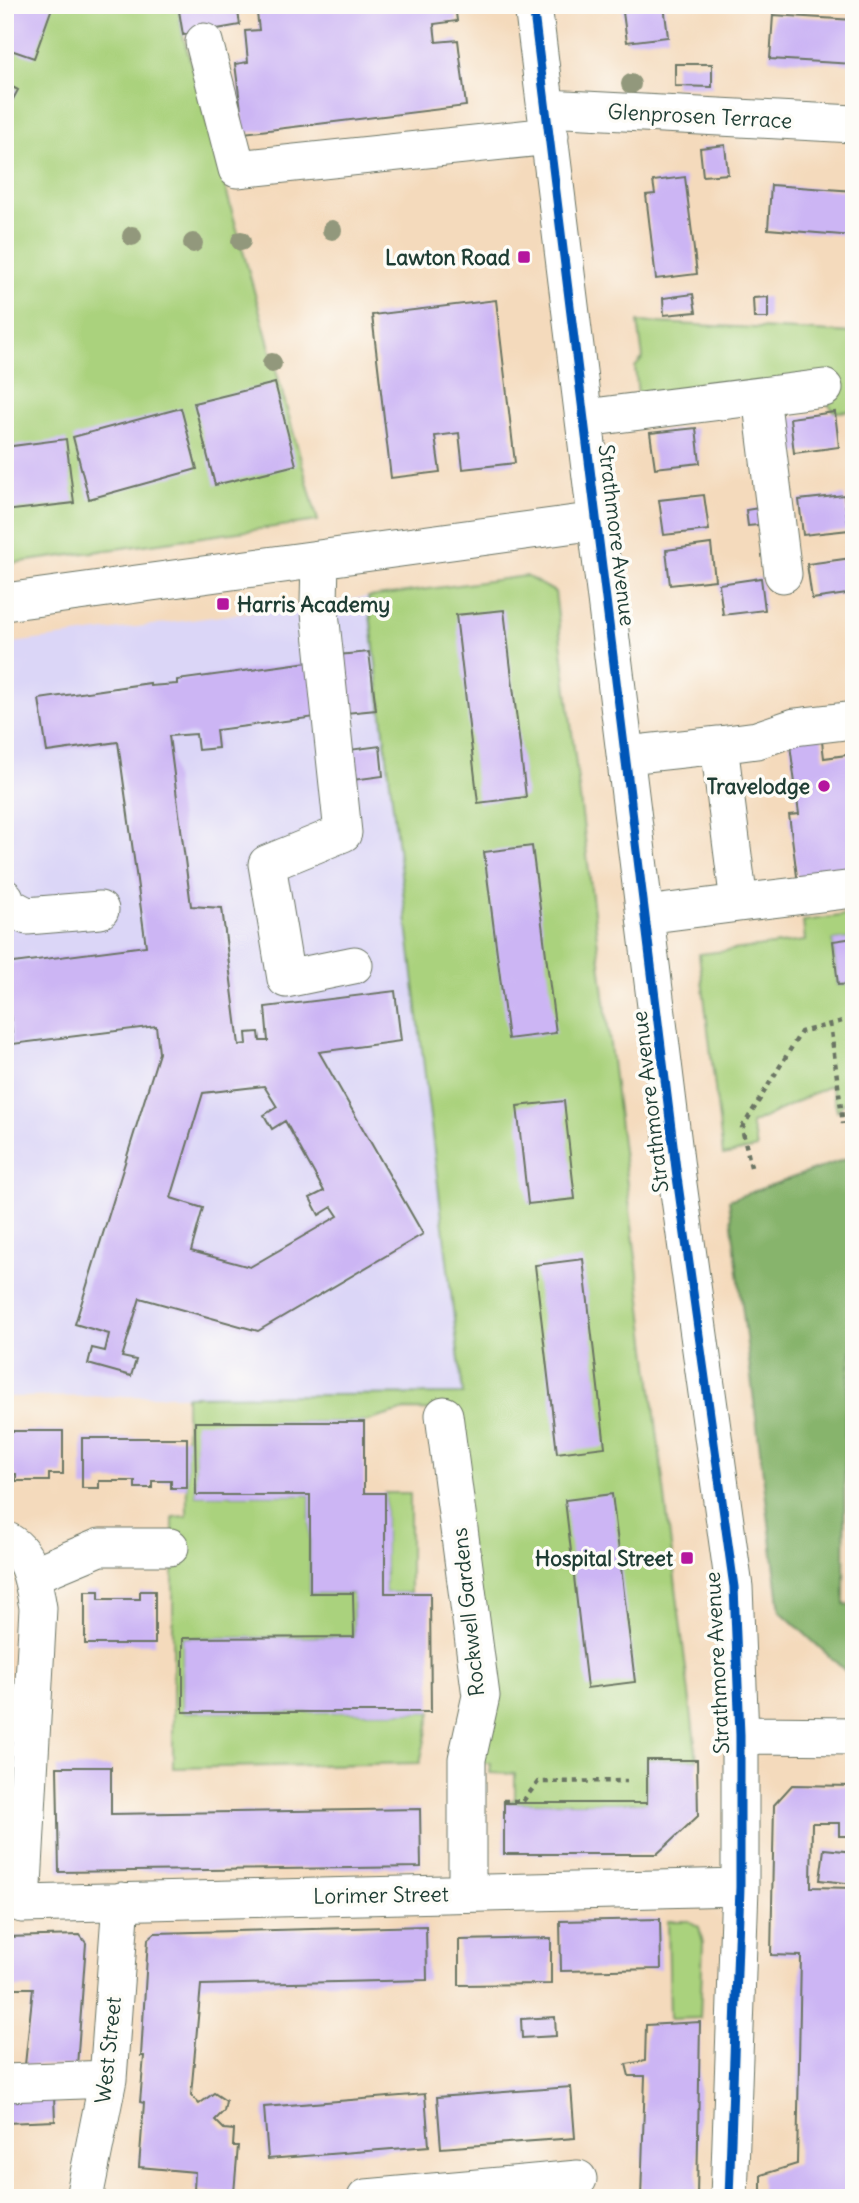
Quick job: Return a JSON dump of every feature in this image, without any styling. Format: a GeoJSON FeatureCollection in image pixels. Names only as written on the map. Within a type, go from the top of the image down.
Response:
{"type":"FeatureCollection","features":[{"type":"Feature","properties":{"kind":"street","name":"Strathmore Avenue"},"geometry":{"type":"LineString","coordinates":[[533,5],[692,1293],[734,1587],[740,1735],[740,1887],[729,2198]]}},
{"type":"Feature","properties":{"kind":"street","name":"Glenprosen Terrace"},"geometry":{"type":"LineString","coordinates":[[204,42],[237,169],[548,122],[854,124]]}},
{"type":"Feature","properties":{"kind":"street"},"geometry":{"type":"LineString","coordinates":[[585,418],[824,388]]}},
{"type":"Feature","properties":{"kind":"street"},"geometry":{"type":"LineString","coordinates":[[761,396],[783,574]]}},
{"type":"Feature","properties":{"kind":"street"},"geometry":{"type":"LineString","coordinates":[[5,602],[597,521]]}},
{"type":"Feature","properties":{"kind":"street"},"geometry":{"type":"LineString","coordinates":[[320,560],[320,603],[343,833],[267,864],[286,979],[354,965]]}},
{"type":"Feature","properties":{"kind":"street"},"geometry":{"type":"LineString","coordinates":[[627,755],[757,740],[795,727],[854,720]]}},
{"type":"Feature","properties":{"kind":"street"},"geometry":{"type":"LineString","coordinates":[[719,745],[739,903]]}},
{"type":"Feature","properties":{"kind":"street"},"geometry":{"type":"LineString","coordinates":[[645,915],[854,889]]}},
{"type":"Feature","properties":{"kind":"street"},"geometry":{"type":"LineString","coordinates":[[5,898],[6,905],[27,916],[100,910]]}},
{"type":"Feature","properties":{"kind":"street","name":"Rockwell Gardens"},"geometry":{"type":"LineString","coordinates":[[443,1415],[481,1696],[467,1759],[467,1893]]}},
{"type":"Feature","properties":{"kind":"street"},"geometry":{"type":"LineString","coordinates":[[5,1540],[16,1545],[33,1575],[100,1546],[170,1546]]}},
{"type":"Feature","properties":{"kind":"street","name":"Lorimer Street"},"geometry":{"type":"LineString","coordinates":[[33,1575],[38,1608],[22,1904],[740,1887]]}},
{"type":"Feature","properties":{"kind":"street"},"geometry":{"type":"LineString","coordinates":[[740,1735],[854,1736]]}},
{"type":"Feature","properties":{"kind":"street","name":"West Street"},"geometry":{"type":"LineString","coordinates":[[84,2198],[108,2079],[121,1901]]}},
{"type":"Feature","properties":{"kind":"street"},"geometry":{"type":"LineString","coordinates":[[5,2082],[108,2079]]}},
{"type":"Feature","properties":{"kind":"street"},"geometry":{"type":"LineString","coordinates":[[366,2198],[578,2179]]}},
{"type":"Feature","properties":{"kind":"path"},"geometry":{"type":"LineString","coordinates":[[751,1167],[742,1128],[801,1032],[854,1018]]}},
{"type":"Feature","properties":{"kind":"path"},"geometry":{"type":"LineString","coordinates":[[830,1023],[843,1124]]}},
{"type":"Feature","properties":{"kind":"path"},"geometry":{"type":"LineString","coordinates":[[467,1801],[523,1801],[538,1782],[627,1781]]}},
{"type":"Feature","properties":{"kind":"shaded area"},"geometry":{"type":"Polygon","coordinates":[[[368,597],[463,1394],[5,1397],[5,644],[368,597]]]}},
{"type":"Feature","properties":{"kind":"green space"},"geometry":{"type":"Polygon","coordinates":[[[5,5],[178,5],[183,35],[318,521],[5,564],[5,5]]]}},
{"type":"Feature","properties":{"kind":"green space"},"geometry":{"type":"Polygon","coordinates":[[[638,322],[854,333],[854,411],[835,412],[828,404],[638,395],[635,367],[643,358],[638,322]]]}},
{"type":"Feature","properties":{"kind":"green space"},"geometry":{"type":"Polygon","coordinates":[[[526,576],[555,592],[697,1760],[647,1760],[647,1803],[504,1803],[515,1799],[515,1774],[490,1773],[491,1763],[482,1763],[454,1411],[405,1410],[364,1422],[196,1423],[196,1495],[310,1495],[310,1593],[353,1593],[354,1637],[183,1638],[183,1712],[431,1712],[420,1763],[173,1768],[173,1517],[187,1516],[186,1396],[463,1394],[368,597],[526,576]]]}},
{"type":"Feature","properties":{"kind":"green space"},"geometry":{"type":"Polygon","coordinates":[[[854,914],[854,938],[833,941],[838,985],[854,984],[854,1098],[847,1100],[837,1111],[831,1085],[751,1124],[757,1148],[723,1155],[699,954],[805,941],[803,921],[854,914]]]}},
{"type":"Feature","properties":{"kind":"green space"},"geometry":{"type":"Polygon","coordinates":[[[854,1156],[854,1320],[845,1414],[844,1604],[854,1606],[854,1679],[780,1611],[729,1200],[854,1156]]]}},
{"type":"Feature","properties":{"kind":"green space"},"geometry":{"type":"Polygon","coordinates":[[[854,1320],[854,1416],[845,1414],[854,1320]]]}},
{"type":"Feature","properties":{"kind":"green space"},"geometry":{"type":"Polygon","coordinates":[[[385,1493],[410,1493],[410,1593],[385,1593],[385,1493]]]}},
{"type":"Feature","properties":{"kind":"green space"},"geometry":{"type":"Polygon","coordinates":[[[668,1921],[689,1921],[699,1927],[703,1943],[700,2018],[670,2019],[668,1921]]]}},
{"type":"Feature","properties":{"kind":"building"},"geometry":{"type":"Polygon","coordinates":[[[9,5],[53,5],[34,58],[5,48],[5,15],[9,5]]]}},
{"type":"Feature","properties":{"kind":"building"},"geometry":{"type":"Polygon","coordinates":[[[178,5],[237,5],[240,25],[183,35],[178,5]]]}},
{"type":"Feature","properties":{"kind":"building"},"geometry":{"type":"Polygon","coordinates":[[[256,5],[455,5],[457,21],[434,24],[436,42],[458,40],[466,106],[244,133],[235,64],[248,62],[245,31],[259,30],[256,5]]]}},
{"type":"Feature","properties":{"kind":"building"},"geometry":{"type":"Polygon","coordinates":[[[622,5],[664,5],[668,37],[627,42],[622,5]]]}},
{"type":"Feature","properties":{"kind":"building"},"geometry":{"type":"Polygon","coordinates":[[[773,15],[854,20],[854,64],[770,59],[773,15]]]}},
{"type":"Feature","properties":{"kind":"building"},"geometry":{"type":"Polygon","coordinates":[[[675,64],[712,64],[712,87],[675,86],[675,64]]]}},
{"type":"Feature","properties":{"kind":"building"},"geometry":{"type":"Polygon","coordinates":[[[5,83],[18,90],[5,114],[5,83]]]}},
{"type":"Feature","properties":{"kind":"building"},"geometry":{"type":"Polygon","coordinates":[[[725,145],[728,174],[703,176],[700,148],[725,145]]]}},
{"type":"Feature","properties":{"kind":"building"},"geometry":{"type":"Polygon","coordinates":[[[685,177],[697,274],[656,279],[646,195],[655,194],[653,181],[685,177]]]}},
{"type":"Feature","properties":{"kind":"building"},"geometry":{"type":"Polygon","coordinates":[[[771,185],[854,191],[854,236],[768,229],[771,185]]]}},
{"type":"Feature","properties":{"kind":"building"},"geometry":{"type":"Polygon","coordinates":[[[693,294],[696,312],[664,315],[663,298],[693,294]]]}},
{"type":"Feature","properties":{"kind":"building"},"geometry":{"type":"Polygon","coordinates":[[[768,297],[768,318],[754,318],[753,298],[768,297]]]}},
{"type":"Feature","properties":{"kind":"building"},"geometry":{"type":"Polygon","coordinates":[[[496,300],[515,463],[463,469],[459,433],[435,436],[440,472],[391,478],[372,315],[496,300]]]}},
{"type":"Feature","properties":{"kind":"building"},"geometry":{"type":"Polygon","coordinates":[[[275,383],[296,465],[215,485],[194,403],[275,383]]]}},
{"type":"Feature","properties":{"kind":"building"},"geometry":{"type":"Polygon","coordinates":[[[181,408],[197,469],[89,499],[73,437],[181,408]]]}},
{"type":"Feature","properties":{"kind":"building"},"geometry":{"type":"Polygon","coordinates":[[[835,412],[839,447],[794,453],[790,418],[835,412]]]}},
{"type":"Feature","properties":{"kind":"building"},"geometry":{"type":"Polygon","coordinates":[[[696,428],[700,463],[655,468],[650,433],[696,428]]]}},
{"type":"Feature","properties":{"kind":"building"},"geometry":{"type":"Polygon","coordinates":[[[66,439],[74,503],[5,511],[5,447],[66,439]]]}},
{"type":"Feature","properties":{"kind":"building"},"geometry":{"type":"Polygon","coordinates":[[[704,495],[709,530],[664,535],[659,500],[704,495]]]}},
{"type":"Feature","properties":{"kind":"building"},"geometry":{"type":"Polygon","coordinates":[[[844,495],[849,530],[803,535],[799,500],[844,495]]]}},
{"type":"Feature","properties":{"kind":"building"},"geometry":{"type":"Polygon","coordinates":[[[765,507],[768,524],[748,526],[746,510],[765,507]]]}},
{"type":"Feature","properties":{"kind":"building"},"geometry":{"type":"Polygon","coordinates":[[[711,544],[715,580],[670,585],[666,550],[711,544]]]}},
{"type":"Feature","properties":{"kind":"building"},"geometry":{"type":"Polygon","coordinates":[[[852,558],[854,593],[812,599],[807,564],[852,558]]]}},
{"type":"Feature","properties":{"kind":"building"},"geometry":{"type":"Polygon","coordinates":[[[761,578],[765,610],[723,615],[719,584],[761,578]]]}},
{"type":"Feature","properties":{"kind":"building"},"geometry":{"type":"Polygon","coordinates":[[[504,610],[526,797],[478,803],[456,615],[504,610]]]}},
{"type":"Feature","properties":{"kind":"building"},"geometry":{"type":"Polygon","coordinates":[[[369,652],[376,710],[346,713],[338,655],[369,652]]]}},
{"type":"Feature","properties":{"kind":"building"},"geometry":{"type":"Polygon","coordinates":[[[309,662],[316,717],[216,730],[218,748],[198,750],[196,734],[169,736],[191,906],[222,908],[239,1045],[247,1044],[246,1033],[259,1032],[260,1041],[268,1041],[265,1007],[395,991],[401,1041],[319,1052],[423,1234],[258,1331],[140,1298],[122,1357],[136,1360],[131,1376],[88,1364],[92,1348],[105,1351],[109,1334],[75,1324],[159,1053],[156,1026],[13,1044],[5,964],[146,946],[118,742],[47,752],[39,699],[150,683],[150,686],[177,684],[177,680],[309,662]],[[264,1086],[203,1093],[171,1198],[203,1208],[191,1251],[250,1267],[338,1216],[332,1207],[319,1215],[310,1198],[324,1191],[285,1121],[272,1129],[264,1115],[277,1107],[264,1086]]]}},
{"type":"Feature","properties":{"kind":"building","name":"Travelodge"},"geometry":{"type":"Polygon","coordinates":[[[821,733],[824,758],[854,754],[854,877],[798,884],[789,815],[799,814],[789,737],[821,733]]]}},
{"type":"Feature","properties":{"kind":"building"},"geometry":{"type":"Polygon","coordinates":[[[380,746],[383,776],[353,780],[349,750],[380,746]]]}},
{"type":"Feature","properties":{"kind":"building"},"geometry":{"type":"Polygon","coordinates":[[[532,846],[556,1033],[508,1039],[484,852],[532,846]]]}},
{"type":"Feature","properties":{"kind":"building"},"geometry":{"type":"Polygon","coordinates":[[[854,938],[854,984],[838,985],[833,941],[854,938]]]}},
{"type":"Feature","properties":{"kind":"building"},"geometry":{"type":"Polygon","coordinates":[[[564,1101],[575,1199],[528,1204],[517,1106],[564,1101]]]}},
{"type":"Feature","properties":{"kind":"building"},"geometry":{"type":"Polygon","coordinates":[[[583,1259],[605,1447],[557,1453],[535,1265],[583,1259]]]}},
{"type":"Feature","properties":{"kind":"building"},"geometry":{"type":"Polygon","coordinates":[[[195,1422],[364,1422],[364,1493],[385,1493],[385,1593],[430,1593],[431,1712],[183,1712],[183,1638],[354,1637],[353,1593],[310,1593],[310,1495],[196,1495],[195,1422]]]}},
{"type":"Feature","properties":{"kind":"building"},"geometry":{"type":"Polygon","coordinates":[[[5,1431],[63,1431],[63,1474],[49,1474],[49,1481],[16,1481],[16,1474],[5,1474],[5,1431]]]}},
{"type":"Feature","properties":{"kind":"building"},"geometry":{"type":"Polygon","coordinates":[[[82,1438],[187,1438],[187,1488],[171,1488],[171,1481],[152,1481],[152,1488],[135,1488],[135,1481],[99,1481],[99,1488],[82,1488],[82,1438]]]}},
{"type":"Feature","properties":{"kind":"building"},"geometry":{"type":"Polygon","coordinates":[[[612,1494],[635,1682],[587,1688],[565,1500],[612,1494]]]}},
{"type":"Feature","properties":{"kind":"building"},"geometry":{"type":"Polygon","coordinates":[[[85,1591],[99,1591],[99,1599],[140,1599],[140,1591],[155,1591],[155,1644],[85,1644],[85,1591]]]}},
{"type":"Feature","properties":{"kind":"building"},"geometry":{"type":"Polygon","coordinates":[[[647,1760],[697,1760],[698,1816],[657,1854],[504,1854],[504,1803],[647,1803],[647,1760]]]}},
{"type":"Feature","properties":{"kind":"building"},"geometry":{"type":"Polygon","coordinates":[[[57,1767],[111,1767],[111,1814],[420,1809],[421,1867],[59,1872],[57,1767]]]}},
{"type":"Feature","properties":{"kind":"building"},"geometry":{"type":"Polygon","coordinates":[[[792,1785],[854,1786],[854,1836],[839,1836],[839,1823],[812,1823],[811,1887],[854,1888],[854,2198],[761,2193],[761,2175],[797,2164],[801,1956],[771,1955],[774,1805],[792,1785]]]}},
{"type":"Feature","properties":{"kind":"building"},"geometry":{"type":"Polygon","coordinates":[[[824,1849],[854,1852],[854,1884],[820,1880],[824,1849]]]}},
{"type":"Feature","properties":{"kind":"building"},"geometry":{"type":"Polygon","coordinates":[[[660,1919],[661,1969],[561,1971],[560,1921],[660,1919]]]}},
{"type":"Feature","properties":{"kind":"building"},"geometry":{"type":"Polygon","coordinates":[[[426,1926],[427,1980],[201,1985],[191,2095],[199,2104],[214,2093],[226,2101],[224,2111],[215,2120],[224,2129],[234,2130],[233,2146],[238,2146],[234,2193],[194,2190],[195,2172],[139,2167],[144,2103],[140,2102],[144,2056],[141,2056],[148,1939],[155,1933],[426,1926]]]}},
{"type":"Feature","properties":{"kind":"building"},"geometry":{"type":"Polygon","coordinates":[[[80,1935],[86,1943],[77,2066],[25,2065],[33,1988],[5,1988],[5,1937],[80,1935]]]}},
{"type":"Feature","properties":{"kind":"building"},"geometry":{"type":"Polygon","coordinates":[[[551,1938],[551,1984],[459,1985],[459,1940],[551,1938]]]}},
{"type":"Feature","properties":{"kind":"building"},"geometry":{"type":"Polygon","coordinates":[[[555,2017],[556,2036],[522,2038],[521,2019],[555,2017]]]}},
{"type":"Feature","properties":{"kind":"building"},"geometry":{"type":"Polygon","coordinates":[[[700,2022],[697,2198],[641,2198],[645,2076],[629,2076],[626,2064],[645,2061],[646,2025],[700,2022]]]}},
{"type":"Feature","properties":{"kind":"building"},"geometry":{"type":"Polygon","coordinates":[[[571,2087],[575,2138],[441,2148],[437,2097],[571,2087]]]}},
{"type":"Feature","properties":{"kind":"building"},"geometry":{"type":"Polygon","coordinates":[[[425,2094],[429,2146],[268,2159],[264,2107],[425,2094]]]}},
{"type":"Feature","properties":{"kind":"building"},"geometry":{"type":"Polygon","coordinates":[[[54,2096],[55,2121],[5,2123],[5,2097],[54,2096]]]}},
{"type":"Feature","properties":{"kind":"cycle path"},"geometry":{"type":"LineString","coordinates":[[533,5],[677,1177],[734,1587],[740,1735],[740,1887],[729,2198]]}},
{"type":"Feature","properties":{"kind":"place","name":"Lawton Road"},"geometry":{"type":"Point","coordinates":[524,257]}},
{"type":"Feature","properties":{"kind":"place","name":"Harris Academy"},"geometry":{"type":"Point","coordinates":[223,604]}},
{"type":"Feature","properties":{"kind":"place","name":"Travelodge"},"geometry":{"type":"Point","coordinates":[824,786]}},
{"type":"Feature","properties":{"kind":"place","name":"Hospital Street"},"geometry":{"type":"Point","coordinates":[687,1558]}}]}
